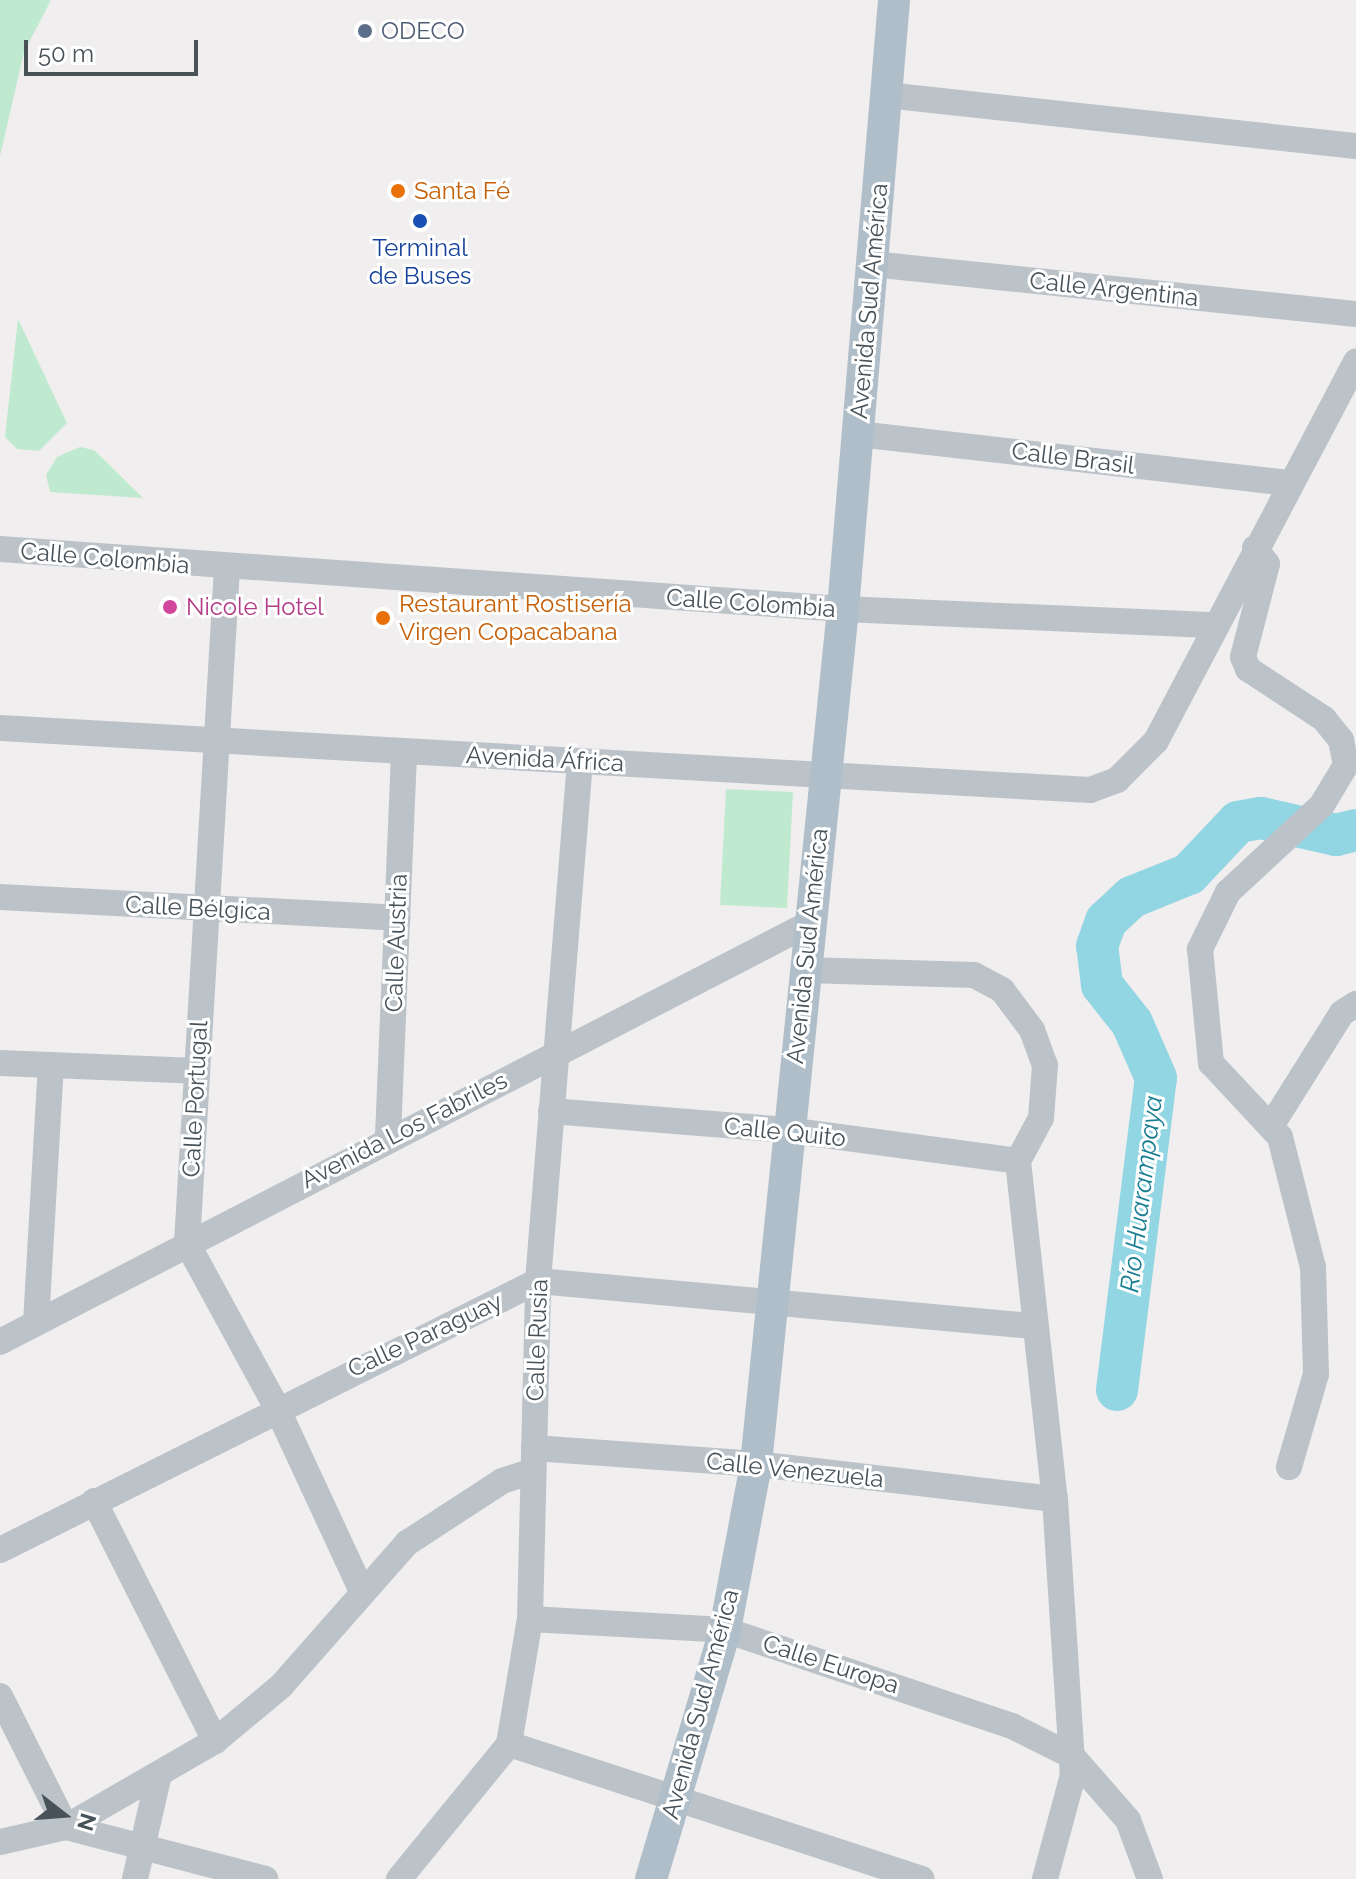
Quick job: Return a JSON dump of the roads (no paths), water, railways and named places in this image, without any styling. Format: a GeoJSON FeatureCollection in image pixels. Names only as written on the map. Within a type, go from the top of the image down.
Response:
{"type":"FeatureCollection","features":[{"type":"Feature","properties":{"kind":"main road","name":"Avenida Sud América"},"geometry":{"type":"LineString","coordinates":[[651,1879],[725,1630],[756,1464],[774,1298],[787,1130],[843,609],[894,0]]}},
{"type":"Feature","properties":{"kind":"street"},"geometry":{"type":"LineString","coordinates":[[886,95],[1356,146]]}},
{"type":"Feature","properties":{"kind":"street","name":"Calle Argentina"},"geometry":{"type":"LineString","coordinates":[[872,264],[1356,314]]}},
{"type":"Feature","properties":{"kind":"street"},"geometry":{"type":"LineString","coordinates":[[1215,625],[1288,483],[1356,361]]}},
{"type":"Feature","properties":{"kind":"street","name":"Calle Brasil"},"geometry":{"type":"LineString","coordinates":[[858,434],[1288,483]]}},
{"type":"Feature","properties":{"kind":"street"},"geometry":{"type":"LineString","coordinates":[[1255,548],[1267,564],[1243,657],[1248,669],[1324,719],[1341,740],[1346,765],[1322,805],[1228,892],[1200,949],[1211,1063],[1271,1126],[1289,1155],[1313,1267],[1316,1374],[1289,1467]]}},
{"type":"Feature","properties":{"kind":"street","name":"Calle Colombia"},"geometry":{"type":"LineString","coordinates":[[0,549],[227,568],[843,609],[1215,625]]}},
{"type":"Feature","properties":{"kind":"street","name":"Calle Portugal"},"geometry":{"type":"LineString","coordinates":[[187,1243],[227,568]]}},
{"type":"Feature","properties":{"kind":"street","name":"Avenida África"},"geometry":{"type":"LineString","coordinates":[[0,728],[1090,790],[1117,780],[1156,741],[1215,625]]}},
{"type":"Feature","properties":{"kind":"street","name":"Calle Austria"},"geometry":{"type":"LineString","coordinates":[[388,1136],[404,751]]}},
{"type":"Feature","properties":{"kind":"street","name":"Calle Rusia"},"geometry":{"type":"LineString","coordinates":[[399,1879],[509,1744],[530,1619],[538,1281],[580,761]]}},
{"type":"Feature","properties":{"kind":"street","name":"Calle Bélgica"},"geometry":{"type":"LineString","coordinates":[[0,897],[397,918]]}},
{"type":"Feature","properties":{"kind":"street","name":"Avenida Los Fabriles"},"geometry":{"type":"LineString","coordinates":[[0,1342],[388,1136],[810,923]]}},
{"type":"Feature","properties":{"kind":"street"},"geometry":{"type":"LineString","coordinates":[[805,970],[974,975],[1002,990],[1032,1030],[1045,1065],[1041,1118],[1018,1161],[1031,1326],[1055,1499],[1072,1756],[1045,1879]]}},
{"type":"Feature","properties":{"kind":"street"},"geometry":{"type":"LineString","coordinates":[[1271,1126],[1342,1013],[1356,1004]]}},
{"type":"Feature","properties":{"kind":"street"},"geometry":{"type":"LineString","coordinates":[[0,1063],[196,1071]]}},
{"type":"Feature","properties":{"kind":"street"},"geometry":{"type":"LineString","coordinates":[[36,1323],[51,1065]]}},
{"type":"Feature","properties":{"kind":"street","name":"Calle Quito"},"geometry":{"type":"LineString","coordinates":[[551,1111],[787,1130],[1018,1161]]}},
{"type":"Feature","properties":{"kind":"street"},"geometry":{"type":"LineString","coordinates":[[187,1243],[276,1406],[361,1589]]}},
{"type":"Feature","properties":{"kind":"street","name":"Calle Paraguay"},"geometry":{"type":"LineString","coordinates":[[0,1550],[276,1406],[538,1281],[774,1298],[1031,1326]]}},
{"type":"Feature","properties":{"kind":"street"},"geometry":{"type":"LineString","coordinates":[[0,1842],[66,1827],[215,1741],[281,1686],[361,1589],[407,1543],[534,1459]]}},
{"type":"Feature","properties":{"kind":"street","name":"Calle Venezuela"},"geometry":{"type":"LineString","coordinates":[[534,1459],[756,1464],[1055,1499]]}},
{"type":"Feature","properties":{"kind":"street"},"geometry":{"type":"LineString","coordinates":[[94,1501],[215,1741]]}},
{"type":"Feature","properties":{"kind":"street","name":"Calle Europa"},"geometry":{"type":"LineString","coordinates":[[530,1619],[725,1630],[998,1721],[1072,1756]]}},
{"type":"Feature","properties":{"kind":"street"},"geometry":{"type":"LineString","coordinates":[[0,1696],[66,1827],[265,1879]]}},
{"type":"Feature","properties":{"kind":"street"},"geometry":{"type":"LineString","coordinates":[[509,1744],[676,1795],[921,1879]]}},
{"type":"Feature","properties":{"kind":"street"},"geometry":{"type":"LineString","coordinates":[[1072,1756],[1128,1820],[1150,1879]]}},
{"type":"Feature","properties":{"kind":"street"},"geometry":{"type":"LineString","coordinates":[[135,1879],[159,1774]]}},
{"type":"Feature","properties":{"kind":"waterway","name":"Río Huarampaya"},"geometry":{"type":"LineString","coordinates":[[1117,1390],[1156,1078],[1132,1023],[1102,985],[1097,946],[1106,921],[1132,897],[1189,874],[1238,822],[1261,818],[1336,835],[1356,830]]}},
{"type":"Feature","properties":{"kind":"place","name":"ODECO"},"geometry":{"type":"Point","coordinates":[365,31]}},
{"type":"Feature","properties":{"kind":"place","name":"Santa Fé"},"geometry":{"type":"Point","coordinates":[398,191]}},
{"type":"Feature","properties":{"kind":"place","name":"Terminal de Buses"},"geometry":{"type":"Point","coordinates":[420,221]}},
{"type":"Feature","properties":{"kind":"place","name":"Nicole Hotel"},"geometry":{"type":"Point","coordinates":[170,607]}},
{"type":"Feature","properties":{"kind":"place","name":"Restaurant Rostisería Virgen Copacabana"},"geometry":{"type":"Point","coordinates":[383,618]}}]}
